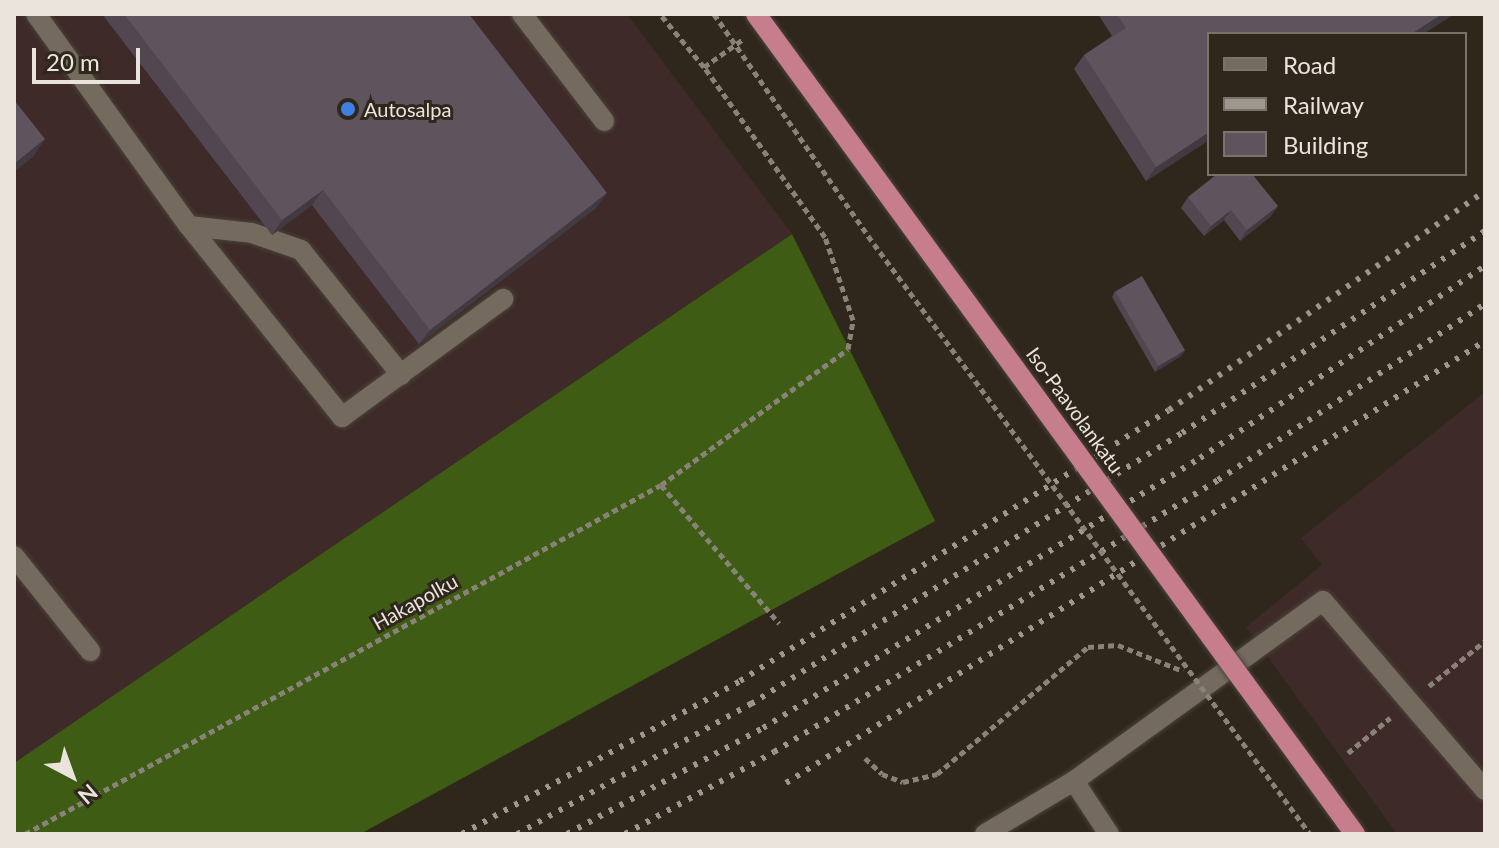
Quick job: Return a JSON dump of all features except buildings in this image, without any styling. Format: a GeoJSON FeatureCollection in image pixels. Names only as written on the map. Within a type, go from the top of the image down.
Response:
{"type":"FeatureCollection","features":[{"type":"Feature","properties":{"kind":"main road","name":"Iso-Paavolankatu"},"geometry":{"type":"LineString","coordinates":[[756,14],[1355,834]]}},
{"type":"Feature","properties":{"kind":"lane"},"geometry":{"type":"LineString","coordinates":[[36,14],[189,226],[342,417],[503,299]]}},
{"type":"Feature","properties":{"kind":"lane"},"geometry":{"type":"LineString","coordinates":[[522,14],[604,121]]}},
{"type":"Feature","properties":{"kind":"lane"},"geometry":{"type":"LineString","coordinates":[[189,226],[252,233],[301,250],[401,375]]}},
{"type":"Feature","properties":{"kind":"lane"},"geometry":{"type":"LineString","coordinates":[[14,556],[90,651]]}},
{"type":"Feature","properties":{"kind":"lane"},"geometry":{"type":"LineString","coordinates":[[985,834],[1074,781],[1213,688],[1323,601],[1485,790]]}},
{"type":"Feature","properties":{"kind":"lane"},"geometry":{"type":"LineString","coordinates":[[1074,781],[1109,834]]}},
{"type":"Feature","properties":{"kind":"path","name":"Hakapolku"},"geometry":{"type":"LineString","coordinates":[[25,834],[661,485],[848,349],[853,320],[825,237],[704,67],[660,14]]}},
{"type":"Feature","properties":{"kind":"path"},"geometry":{"type":"LineString","coordinates":[[714,14],[874,244],[1310,834]]}},
{"type":"Feature","properties":{"kind":"path"},"geometry":{"type":"LineString","coordinates":[[661,485],[779,623]]}},
{"type":"Feature","properties":{"kind":"path"},"geometry":{"type":"LineString","coordinates":[[865,758],[882,774],[903,782],[937,774],[1088,647],[1118,645],[1159,658],[1213,688]]}},
{"type":"Feature","properties":{"kind":"shaded area"},"geometry":{"type":"Polygon","coordinates":[[[14,14],[627,14],[792,234],[14,763],[14,14]]]}},
{"type":"Feature","properties":{"kind":"shaded area"},"geometry":{"type":"Polygon","coordinates":[[[1485,392],[1485,834],[1397,834],[1246,627],[1322,565],[1301,538],[1485,392]]]}},
{"type":"Feature","properties":{"kind":"green space"},"geometry":{"type":"Polygon","coordinates":[[[792,234],[935,521],[360,834],[14,834],[14,763],[792,234]]]}},
{"type":"Feature","properties":{"kind":"railway"},"geometry":{"type":"LineString","coordinates":[[462,834],[740,681],[1169,410],[1485,191]]}},
{"type":"Feature","properties":{"kind":"railway"},"geometry":{"type":"LineString","coordinates":[[517,834],[751,704],[1182,433],[1485,231]]}},
{"type":"Feature","properties":{"kind":"railway"},"geometry":{"type":"LineString","coordinates":[[567,834],[763,728],[1200,458],[1485,266]]}},
{"type":"Feature","properties":{"kind":"railway"},"geometry":{"type":"LineString","coordinates":[[625,834],[774,752],[1218,480],[1485,304]]}},
{"type":"Feature","properties":{"kind":"railway"},"geometry":{"type":"LineString","coordinates":[[786,783],[1485,341]]}},
{"type":"Feature","properties":{"kind":"place","name":"Autosalpa"},"geometry":{"type":"Point","coordinates":[348,109]}}]}
